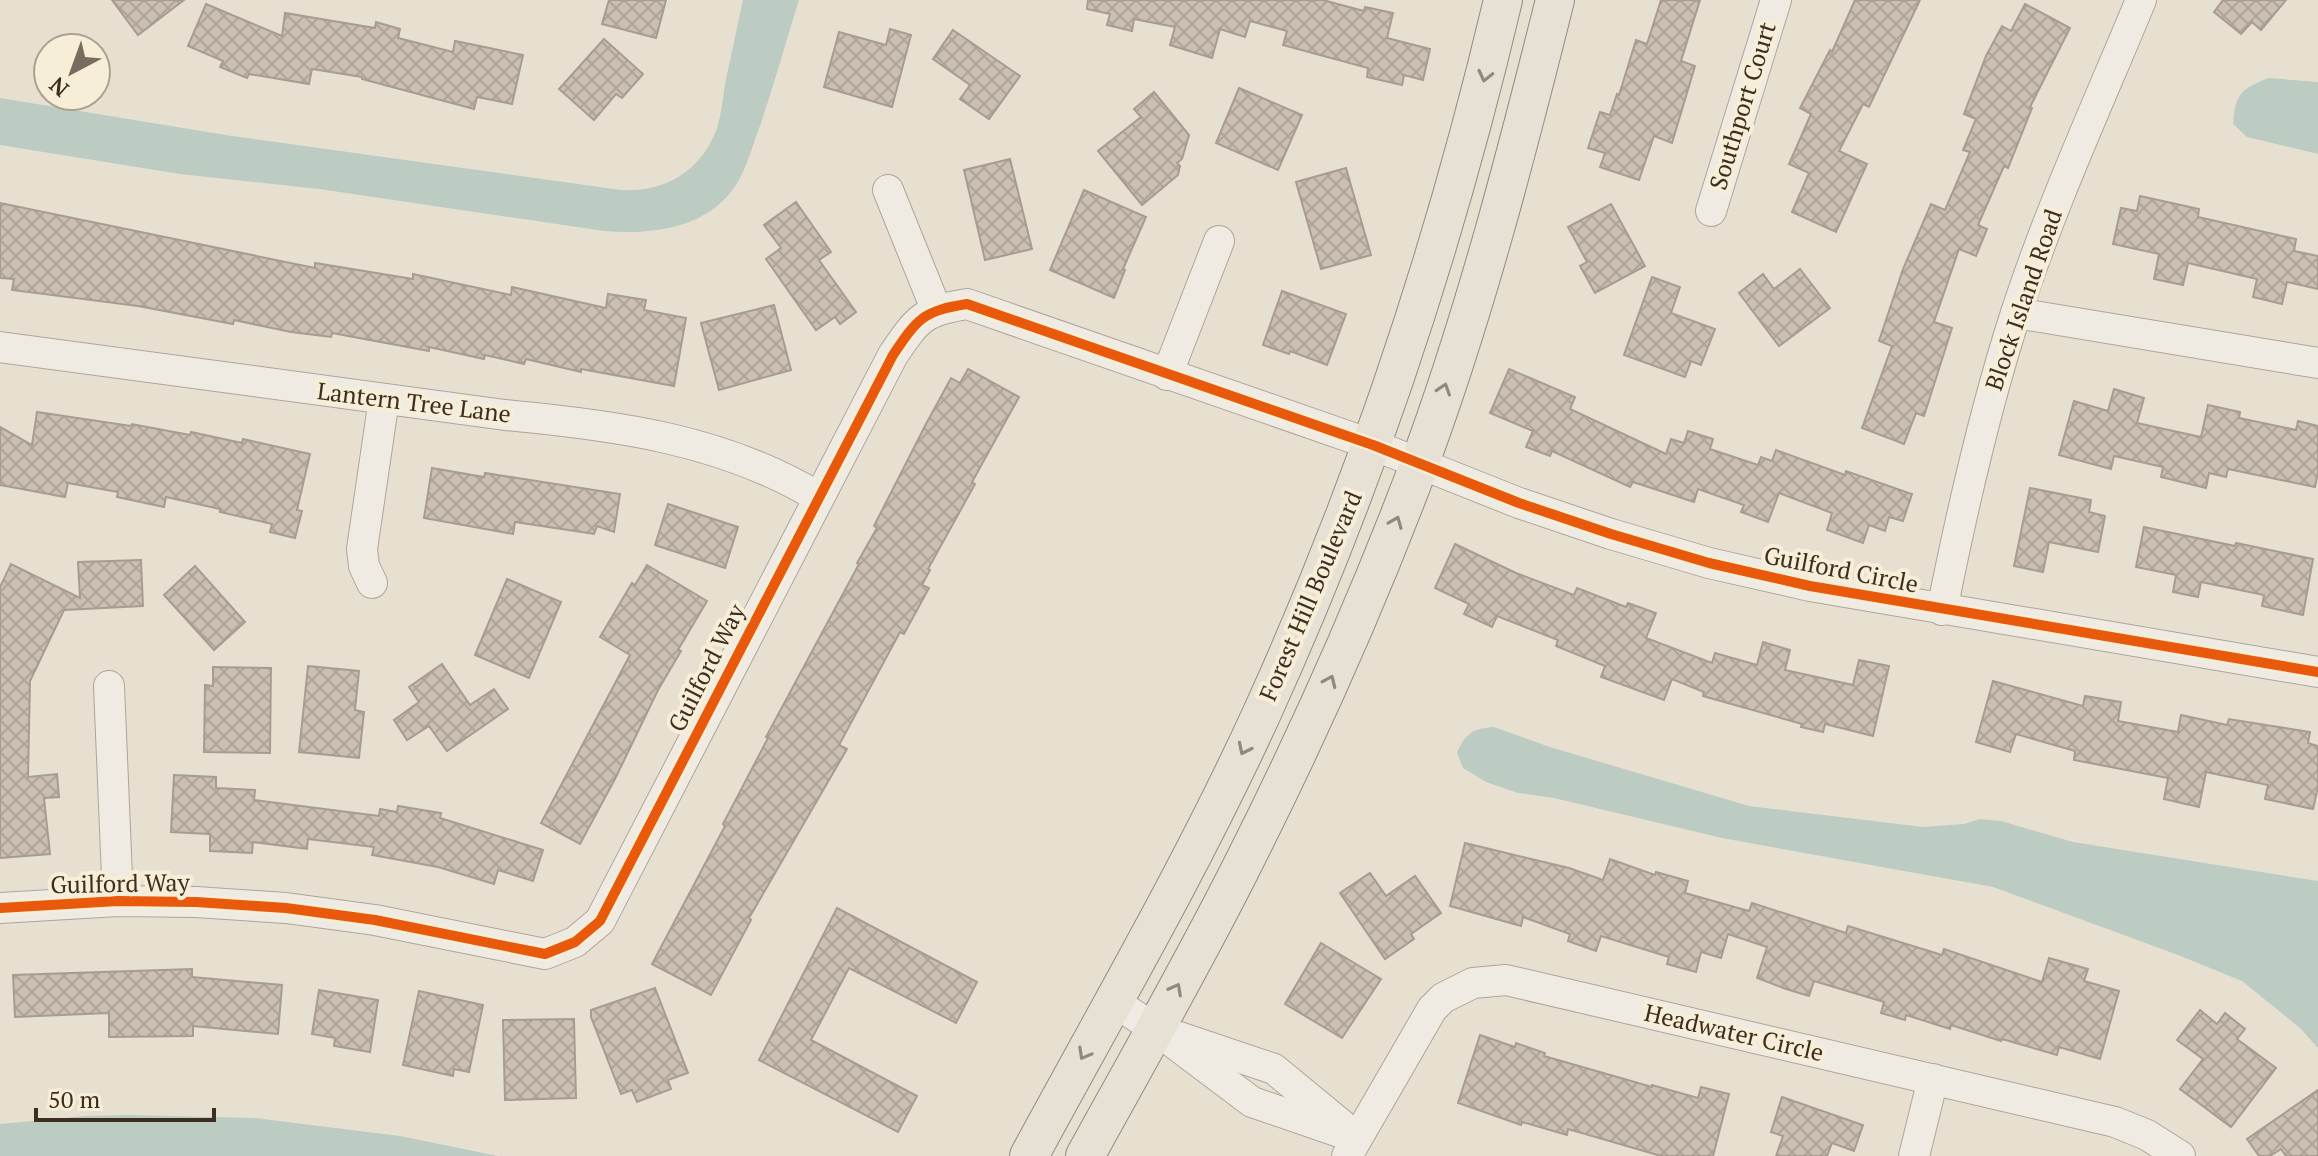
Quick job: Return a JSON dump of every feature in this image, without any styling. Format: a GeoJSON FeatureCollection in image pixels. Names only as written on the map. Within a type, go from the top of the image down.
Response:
{"type":"FeatureCollection","features":[{"type":"Feature","properties":{"kind":"main road","name":"Forest Hill Boulevard"},"geometry":{"type":"LineString","coordinates":[[1029,1156],[1198,844],[1260,717],[1312,598],[1373,445],[1434,262],[1477,110],[1503,0]]}},
{"type":"Feature","properties":{"kind":"main road","name":"Forest Hill Boulevard"},"geometry":{"type":"LineString","coordinates":[[1085,1156],[1243,864],[1305,737],[1357,619],[1419,463],[1479,282],[1555,0]]}},
{"type":"Feature","properties":{"kind":"street","name":"Southport Court"},"geometry":{"type":"LineString","coordinates":[[1711,211],[1776,0]]}},
{"type":"Feature","properties":{"kind":"street","name":"Block Island Road"},"geometry":{"type":"LineString","coordinates":[[1942,610],[1975,455],[2016,313],[2141,0]]}},
{"type":"Feature","properties":{"kind":"street"},"geometry":{"type":"LineString","coordinates":[[888,190],[936,309],[967,304],[1373,445]]}},
{"type":"Feature","properties":{"kind":"street"},"geometry":{"type":"LineString","coordinates":[[1167,375],[1219,241]]}},
{"type":"Feature","properties":{"kind":"street","name":"Guilford Way"},"geometry":{"type":"LineString","coordinates":[[0,908],[118,901],[196,902],[286,908],[375,920],[545,954],[575,942],[600,921],[893,355],[922,317],[936,309]]}},
{"type":"Feature","properties":{"kind":"street"},"geometry":{"type":"LineString","coordinates":[[2016,313],[2318,363]]}},
{"type":"Feature","properties":{"kind":"street","name":"Lantern Tree Lane"},"geometry":{"type":"LineString","coordinates":[[0,347],[645,433],[750,462],[818,497]]}},
{"type":"Feature","properties":{"kind":"street"},"geometry":{"type":"LineString","coordinates":[[372,583],[364,566],[362,549],[384,399]]}},
{"type":"Feature","properties":{"kind":"street","name":"Guilford Circle"},"geometry":{"type":"LineString","coordinates":[[1373,445],[1519,503],[1709,563],[1810,586],[1942,610],[2318,672]]}},
{"type":"Feature","properties":{"kind":"street"},"geometry":{"type":"LineString","coordinates":[[109,686],[118,901]]}},
{"type":"Feature","properties":{"kind":"street","name":"Headwater Circle"},"geometry":{"type":"LineString","coordinates":[[1113,1001],[1155,1029],[1274,1069],[1352,1147],[1432,1009],[1458,989],[1489,980],[1506,980],[2115,1122],[2147,1135],[2180,1156]]}},
{"type":"Feature","properties":{"kind":"street"},"geometry":{"type":"LineString","coordinates":[[1914,1156],[1933,1079]]}},
{"type":"Feature","properties":{"kind":"shaded area"},"geometry":{"type":"Polygon","coordinates":[[[743,0],[799,0],[750,154],[736,185],[724,200],[694,220],[641,232],[604,231],[319,189],[180,174],[0,145],[0,98],[32,103],[32,112],[85,112],[232,136],[637,190],[652,188],[680,176],[702,156],[719,122],[743,0]]]}},
{"type":"Feature","properties":{"kind":"shaded area"},"geometry":{"type":"Polygon","coordinates":[[[2268,78],[2318,82],[2318,154],[2247,137],[2233,124],[2238,99],[2246,89],[2268,78]]]}},
{"type":"Feature","properties":{"kind":"shaded area"},"geometry":{"type":"Polygon","coordinates":[[[1494,727],[1550,747],[1749,806],[1923,827],[1964,824],[1980,819],[2001,821],[2073,842],[2318,881],[2318,1048],[2300,1028],[2242,981],[1993,887],[1722,838],[1554,798],[1518,793],[1486,782],[1463,768],[1457,753],[1471,733],[1494,727]]]}},
{"type":"Feature","properties":{"kind":"shaded area"},"geometry":{"type":"Polygon","coordinates":[[[128,1115],[255,1118],[400,1136],[498,1156],[0,1156],[0,1124],[128,1115]]]}},
{"type":"Feature","properties":{"kind":"building"},"geometry":{"type":"Polygon","coordinates":[[[112,0],[184,0],[138,35],[112,0]]]}},
{"type":"Feature","properties":{"kind":"building"},"geometry":{"type":"Polygon","coordinates":[[[609,0],[666,0],[656,38],[602,24],[609,0]]]}},
{"type":"Feature","properties":{"kind":"building"},"geometry":{"type":"Polygon","coordinates":[[[1088,0],[1323,0],[1364,11],[1365,7],[1393,13],[1387,38],[1430,49],[1423,80],[1404,75],[1402,85],[1367,77],[1368,68],[1283,45],[1287,31],[1250,21],[1245,37],[1220,29],[1212,58],[1170,45],[1175,27],[1134,19],[1132,31],[1107,25],[1110,14],[1087,9],[1088,0]]]}},
{"type":"Feature","properties":{"kind":"building"},"geometry":{"type":"Polygon","coordinates":[[[1661,0],[1700,0],[1681,61],[1695,66],[1672,143],[1654,136],[1639,180],[1600,167],[1605,153],[1588,148],[1600,112],[1610,115],[1619,95],[1636,40],[1647,44],[1661,0]]]}},
{"type":"Feature","properties":{"kind":"building"},"geometry":{"type":"Polygon","coordinates":[[[1855,0],[1920,0],[1869,107],[1863,104],[1839,151],[1867,164],[1836,232],[1792,212],[1809,173],[1789,164],[1811,114],[1800,108],[1830,50],[1832,52],[1855,0]]]}},
{"type":"Feature","properties":{"kind":"building"},"geometry":{"type":"Polygon","coordinates":[[[2223,0],[2286,0],[2261,30],[2252,22],[2241,34],[2214,12],[2223,0]]]}},
{"type":"Feature","properties":{"kind":"building"},"geometry":{"type":"Polygon","coordinates":[[[206,4],[282,36],[285,13],[375,28],[376,22],[400,29],[398,38],[453,52],[455,41],[523,55],[512,104],[477,97],[474,109],[362,77],[312,69],[309,84],[249,74],[247,78],[220,67],[223,61],[188,46],[206,4]]]}},
{"type":"Feature","properties":{"kind":"building"},"geometry":{"type":"Polygon","coordinates":[[[2025,4],[2070,28],[2030,107],[2008,168],[2004,166],[1978,225],[1987,229],[1976,256],[1959,249],[1934,322],[1952,328],[1924,416],[1916,413],[1904,444],[1862,428],[1892,346],[1879,341],[1903,269],[1931,204],[1945,210],[1970,152],[1963,150],[1976,119],[1964,114],[1986,56],[2002,26],[2011,31],[2025,4]]]}},
{"type":"Feature","properties":{"kind":"building"},"geometry":{"type":"Polygon","coordinates":[[[890,29],[911,35],[892,107],[824,87],[839,32],[886,45],[890,29]]]}},
{"type":"Feature","properties":{"kind":"building"},"geometry":{"type":"Polygon","coordinates":[[[953,30],[1020,76],[989,119],[960,99],[970,85],[933,59],[953,30]]]}},
{"type":"Feature","properties":{"kind":"building"},"geometry":{"type":"Polygon","coordinates":[[[604,39],[643,74],[622,98],[616,94],[594,120],[559,89],[604,39]]]}},
{"type":"Feature","properties":{"kind":"building"},"geometry":{"type":"Polygon","coordinates":[[[1239,88],[1302,115],[1278,170],[1216,143],[1239,88]]]}},
{"type":"Feature","properties":{"kind":"building"},"geometry":{"type":"Polygon","coordinates":[[[1154,92],[1189,135],[1182,159],[1177,163],[1180,166],[1178,175],[1142,205],[1098,151],[1141,117],[1134,109],[1154,92]]]}},
{"type":"Feature","properties":{"kind":"building"},"geometry":{"type":"Polygon","coordinates":[[[1010,159],[1032,249],[985,260],[964,170],[1010,159]]]}},
{"type":"Feature","properties":{"kind":"building"},"geometry":{"type":"Polygon","coordinates":[[[1346,168],[1371,255],[1321,269],[1296,182],[1346,168]]]}},
{"type":"Feature","properties":{"kind":"building"},"geometry":{"type":"Polygon","coordinates":[[[1084,190],[1146,217],[1114,298],[1050,270],[1084,190]]]}},
{"type":"Feature","properties":{"kind":"building"},"geometry":{"type":"Polygon","coordinates":[[[2140,196],[2199,209],[2198,217],[2296,239],[2294,251],[2318,256],[2318,289],[2287,282],[2282,304],[2253,297],[2257,279],[2188,263],[2183,285],[2154,279],[2159,254],[2113,244],[2121,208],[2137,211],[2140,196]]]}},
{"type":"Feature","properties":{"kind":"building"},"geometry":{"type":"Polygon","coordinates":[[[796,202],[831,252],[819,260],[856,312],[840,324],[835,317],[816,330],[766,259],[781,248],[764,225],[796,202]]]}},
{"type":"Feature","properties":{"kind":"building"},"geometry":{"type":"Polygon","coordinates":[[[0,203],[315,268],[315,263],[413,279],[413,274],[511,295],[512,287],[606,308],[608,294],[646,300],[644,310],[686,318],[674,386],[581,369],[581,372],[526,359],[524,364],[485,355],[484,359],[429,347],[429,351],[332,333],[331,337],[291,332],[234,320],[233,324],[138,306],[12,290],[14,279],[0,278],[0,203]]]}},
{"type":"Feature","properties":{"kind":"building"},"geometry":{"type":"Polygon","coordinates":[[[1611,204],[1645,266],[1595,293],[1580,266],[1587,262],[1568,227],[1611,204]]]}},
{"type":"Feature","properties":{"kind":"building"},"geometry":{"type":"Polygon","coordinates":[[[1800,269],[1830,308],[1779,346],[1739,293],[1763,274],[1774,289],[1800,269]]]}},
{"type":"Feature","properties":{"kind":"building"},"geometry":{"type":"Polygon","coordinates":[[[1652,277],[1680,287],[1671,313],[1715,329],[1701,365],[1691,361],[1685,377],[1624,355],[1652,277]]]}},
{"type":"Feature","properties":{"kind":"building"},"geometry":{"type":"Polygon","coordinates":[[[1282,291],[1346,314],[1327,365],[1263,345],[1282,291]]]}},
{"type":"Feature","properties":{"kind":"building"},"geometry":{"type":"Polygon","coordinates":[[[774,305],[791,370],[719,390],[701,323],[774,305]]]}},
{"type":"Feature","properties":{"kind":"building"},"geometry":{"type":"Polygon","coordinates":[[[968,369],[1019,397],[928,569],[922,585],[929,588],[904,634],[900,632],[839,745],[847,749],[749,918],[751,920],[711,995],[652,964],[725,826],[723,824],[766,737],[859,564],[877,528],[874,526],[926,424],[951,378],[960,383],[968,369]]]}},
{"type":"Feature","properties":{"kind":"building"},"geometry":{"type":"Polygon","coordinates":[[[1509,369],[1575,397],[1570,409],[1666,454],[1671,439],[1684,443],[1688,431],[1713,439],[1710,449],[1758,465],[1761,457],[1772,461],[1776,450],[1845,475],[1846,471],[1912,494],[1903,521],[1889,517],[1885,531],[1869,525],[1863,543],[1827,530],[1832,513],[1779,493],[1768,522],[1741,512],[1744,505],[1698,489],[1694,502],[1633,482],[1630,487],[1552,451],[1550,456],[1526,447],[1533,431],[1490,413],[1509,369]]]}},
{"type":"Feature","properties":{"kind":"building"},"geometry":{"type":"Polygon","coordinates":[[[2114,389],[2144,398],[2137,423],[2201,437],[2208,405],[2240,412],[2239,418],[2296,430],[2298,421],[2318,426],[2315,487],[2228,469],[2226,477],[2209,473],[2206,488],[2161,477],[2163,467],[2114,456],[2111,469],[2059,455],[2074,401],[2108,411],[2114,389]]]}},
{"type":"Feature","properties":{"kind":"building"},"geometry":{"type":"Polygon","coordinates":[[[37,412],[190,435],[191,432],[242,443],[243,439],[310,454],[297,510],[302,511],[295,538],[270,532],[272,524],[166,497],[164,507],[117,497],[118,492],[68,483],[65,497],[0,485],[0,427],[32,445],[37,412]]]}},
{"type":"Feature","properties":{"kind":"building"},"geometry":{"type":"Polygon","coordinates":[[[432,468],[620,494],[614,532],[597,526],[594,534],[515,522],[513,534],[424,518],[432,468]]]}},
{"type":"Feature","properties":{"kind":"building"},"geometry":{"type":"Polygon","coordinates":[[[2030,488],[2091,500],[2089,512],[2105,516],[2098,552],[2049,542],[2043,572],[2014,566],[2030,488]]]}},
{"type":"Feature","properties":{"kind":"building"},"geometry":{"type":"Polygon","coordinates":[[[668,504],[738,527],[725,568],[655,545],[668,504]]]}},
{"type":"Feature","properties":{"kind":"building"},"geometry":{"type":"Polygon","coordinates":[[[2144,527],[2313,559],[2303,615],[2262,606],[2264,595],[2201,582],[2198,597],[2173,592],[2176,575],[2136,567],[2144,527]]]}},
{"type":"Feature","properties":{"kind":"building"},"geometry":{"type":"Polygon","coordinates":[[[1455,544],[1516,573],[1574,595],[1577,588],[1626,607],[1628,603],[1656,613],[1646,638],[1712,663],[1715,653],[1757,665],[1763,642],[1790,650],[1785,670],[1853,685],[1859,660],[1889,666],[1873,736],[1825,724],[1823,732],[1801,727],[1802,724],[1703,696],[1704,692],[1672,679],[1664,700],[1601,677],[1605,666],[1556,646],[1558,640],[1497,616],[1492,627],[1464,614],[1469,604],[1435,588],[1455,544]]]}},
{"type":"Feature","properties":{"kind":"building"},"geometry":{"type":"Polygon","coordinates":[[[141,560],[143,606],[64,610],[30,681],[28,777],[57,774],[59,797],[44,798],[50,854],[0,858],[0,587],[11,564],[80,598],[78,562],[141,560]]]}},
{"type":"Feature","properties":{"kind":"building"},"geometry":{"type":"Polygon","coordinates":[[[647,565],[707,601],[678,650],[681,651],[580,844],[541,823],[630,655],[600,637],[632,583],[635,585],[647,565]]]}},
{"type":"Feature","properties":{"kind":"building"},"geometry":{"type":"Polygon","coordinates":[[[195,566],[245,622],[214,650],[164,595],[195,566]]]}},
{"type":"Feature","properties":{"kind":"building"},"geometry":{"type":"Polygon","coordinates":[[[507,579],[561,602],[529,678],[475,655],[507,579]]]}},
{"type":"Feature","properties":{"kind":"building"},"geometry":{"type":"Polygon","coordinates":[[[442,664],[470,705],[494,689],[508,709],[447,751],[429,726],[407,740],[394,720],[419,702],[409,687],[442,664]]]}},
{"type":"Feature","properties":{"kind":"building"},"geometry":{"type":"Polygon","coordinates":[[[308,666],[359,671],[355,710],[364,712],[359,758],[299,752],[308,666]]]}},
{"type":"Feature","properties":{"kind":"building"},"geometry":{"type":"Polygon","coordinates":[[[213,667],[271,668],[270,753],[204,752],[205,685],[213,686],[213,667]]]}},
{"type":"Feature","properties":{"kind":"building"},"geometry":{"type":"Polygon","coordinates":[[[1993,681],[2083,706],[2085,696],[2121,702],[2118,721],[2178,732],[2181,715],[2227,725],[2229,719],[2310,732],[2308,743],[2318,746],[2318,787],[2313,809],[2265,799],[2268,785],[2206,772],[2199,807],[2164,799],[2168,778],[2074,760],[2075,751],[2016,734],[2010,752],[1976,742],[1993,681]]]}},
{"type":"Feature","properties":{"kind":"building"},"geometry":{"type":"Polygon","coordinates":[[[174,775],[216,777],[216,788],[255,790],[254,800],[379,816],[380,809],[397,812],[398,806],[441,813],[440,818],[543,850],[533,881],[498,870],[494,884],[438,867],[372,855],[374,847],[308,839],[307,849],[253,842],[252,853],[210,851],[210,834],[171,832],[174,775]]]}},
{"type":"Feature","properties":{"kind":"building"},"geometry":{"type":"Polygon","coordinates":[[[1465,843],[1569,868],[1603,880],[1610,859],[1655,875],[1656,872],[1688,881],[1685,893],[1749,911],[1752,903],[1846,933],[1848,926],[1942,955],[1944,949],[2042,982],[2049,958],[2088,969],[2084,981],[2119,991],[2100,1059],[2059,1047],[2057,1055],[1906,1015],[1905,1020],[1881,1013],[1884,1002],[1814,981],[1809,996],[1786,989],[1757,978],[1767,947],[1728,934],[1721,958],[1701,952],[1696,972],[1667,964],[1669,957],[1601,936],[1596,951],[1568,941],[1570,934],[1523,917],[1521,926],[1450,906],[1465,843]]]}},
{"type":"Feature","properties":{"kind":"building"},"geometry":{"type":"Polygon","coordinates":[[[1370,873],[1386,896],[1415,876],[1441,913],[1411,934],[1414,939],[1385,959],[1340,893],[1370,873]]]}},
{"type":"Feature","properties":{"kind":"building"},"geometry":{"type":"Polygon","coordinates":[[[837,908],[977,982],[956,1023],[849,968],[811,1040],[917,1096],[898,1132],[759,1060],[837,908]]]}},
{"type":"Feature","properties":{"kind":"building"},"geometry":{"type":"Polygon","coordinates":[[[1321,943],[1381,979],[1342,1038],[1285,1004],[1321,943]]]}},
{"type":"Feature","properties":{"kind":"building"},"geometry":{"type":"Polygon","coordinates":[[[192,969],[192,977],[282,985],[278,1034],[193,1026],[193,1036],[109,1037],[109,1013],[15,1017],[13,975],[192,969]]]}},
{"type":"Feature","properties":{"kind":"building"},"geometry":{"type":"Polygon","coordinates":[[[655,988],[688,1073],[668,1080],[671,1089],[637,1102],[632,1090],[621,1094],[591,1010],[655,988]]]}},
{"type":"Feature","properties":{"kind":"building"},"geometry":{"type":"Polygon","coordinates":[[[319,990],[378,1000],[370,1052],[334,1046],[335,1038],[312,1034],[319,990]]]}},
{"type":"Feature","properties":{"kind":"building"},"geometry":{"type":"Polygon","coordinates":[[[419,991],[483,1005],[469,1072],[454,1069],[453,1076],[403,1065],[419,991]]]}},
{"type":"Feature","properties":{"kind":"building"},"geometry":{"type":"Polygon","coordinates":[[[2200,1010],[2217,1024],[2225,1013],[2245,1029],[2237,1039],[2276,1068],[2231,1127],[2180,1089],[2203,1059],[2177,1040],[2200,1010]]]}},
{"type":"Feature","properties":{"kind":"building"},"geometry":{"type":"Polygon","coordinates":[[[574,1019],[576,1098],[505,1100],[503,1020],[574,1019]]]}},
{"type":"Feature","properties":{"kind":"building"},"geometry":{"type":"Polygon","coordinates":[[[1480,1035],[1515,1047],[1516,1043],[1545,1053],[1544,1056],[1698,1098],[1701,1087],[1729,1094],[1713,1156],[1661,1156],[1568,1129],[1567,1135],[1522,1122],[1521,1125],[1458,1103],[1480,1035]]]}},
{"type":"Feature","properties":{"kind":"building"},"geometry":{"type":"Polygon","coordinates":[[[2318,1090],[2318,1156],[2286,1156],[2281,1149],[2270,1156],[2259,1156],[2247,1139],[2318,1090]]]}},
{"type":"Feature","properties":{"kind":"building"},"geometry":{"type":"Polygon","coordinates":[[[1782,1097],[1863,1125],[1854,1151],[1832,1143],[1827,1156],[1776,1156],[1783,1136],[1771,1132],[1782,1097]]]}},
{"type":"Feature","properties":{"kind":"cycle path"},"geometry":{"type":"LineString","coordinates":[[0,908],[118,901],[196,902],[286,908],[375,920],[545,954],[575,942],[600,921],[893,355],[923,318],[940,310],[967,304],[1373,445],[1519,503],[1709,563],[1810,586],[2318,672]]}}]}
